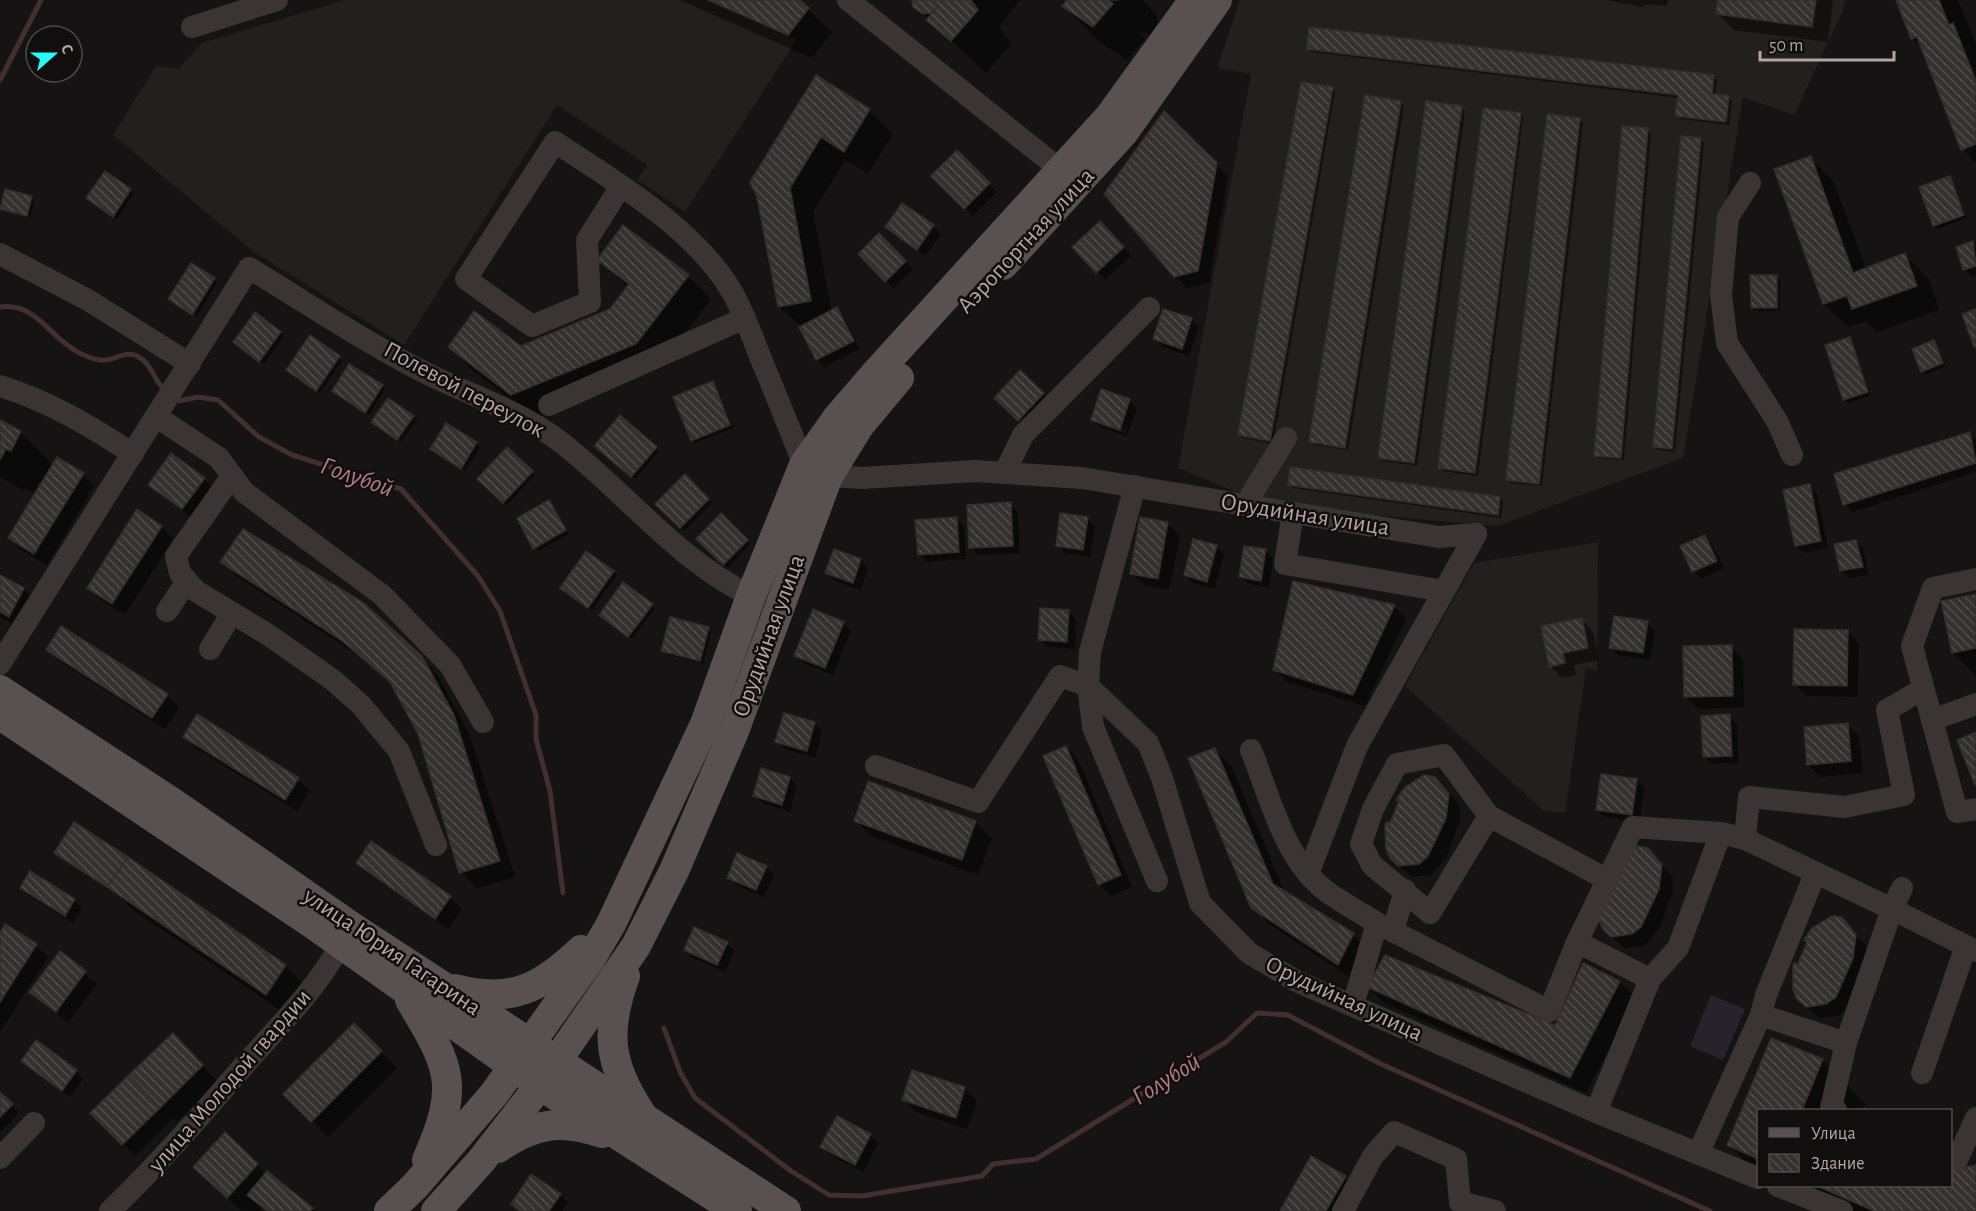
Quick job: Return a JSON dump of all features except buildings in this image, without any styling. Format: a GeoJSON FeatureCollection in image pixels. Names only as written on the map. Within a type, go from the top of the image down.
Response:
{"type":"FeatureCollection","features":[{"type":"Feature","properties":{"kind":"main road","name":"Аэропортная улица"},"geometry":{"type":"LineString","coordinates":[[816,471],[838,417],[876,372],[1110,116],[1194,0]]}},
{"type":"Feature","properties":{"kind":"main road","name":"Аэропортная улица"},"geometry":{"type":"LineString","coordinates":[[816,471],[1123,133],[1217,0]]}},
{"type":"Feature","properties":{"kind":"main road","name":"Орудийная улица"},"geometry":{"type":"LineString","coordinates":[[389,1211],[415,1186],[521,1055],[611,924],[705,724],[751,596],[816,471]]}},
{"type":"Feature","properties":{"kind":"main road","name":"Орудийная улица"},"geometry":{"type":"LineString","coordinates":[[481,1161],[549,1074],[636,946],[674,871],[734,731],[816,471]]}},
{"type":"Feature","properties":{"kind":"main road","name":"улица Юрия Гагарина"},"geometry":{"type":"LineString","coordinates":[[0,690],[173,803],[441,985],[521,1055]]}},
{"type":"Feature","properties":{"kind":"main road","name":"улица Юрия Гагарина"},"geometry":{"type":"LineString","coordinates":[[0,715],[341,944],[404,989],[521,1055],[638,1132],[786,1211]]}},
{"type":"Feature","properties":{"kind":"main road"},"geometry":{"type":"LineString","coordinates":[[441,985],[479,995],[498,996],[536,986],[555,975],[611,924]]}},
{"type":"Feature","properties":{"kind":"main road"},"geometry":{"type":"LineString","coordinates":[[436,1211],[481,1161],[518,1136],[537,1127],[559,1124],[638,1132],[612,1048],[614,1005],[636,946]]}},
{"type":"Feature","properties":{"kind":"main road"},"geometry":{"type":"LineString","coordinates":[[404,989],[435,1040],[446,1066],[449,1084],[449,1099],[440,1131],[415,1186]]}},
{"type":"Feature","properties":{"kind":"main road","name":"улица Юрия Гагарина"},"geometry":{"type":"LineString","coordinates":[[638,1132],[737,1211]]}},
{"type":"Feature","properties":{"kind":"street"},"geometry":{"type":"LineString","coordinates":[[192,27],[278,0]]}},
{"type":"Feature","properties":{"kind":"street"},"geometry":{"type":"LineString","coordinates":[[848,0],[1062,171]]}},
{"type":"Feature","properties":{"kind":"street"},"geometry":{"type":"LineString","coordinates":[[621,186],[587,240],[590,302],[532,326],[466,279],[555,142],[621,186],[690,240],[732,291],[816,471]]}},
{"type":"Feature","properties":{"kind":"street"},"geometry":{"type":"LineString","coordinates":[[1750,183],[1728,217],[1721,295],[1727,343],[1777,421],[1792,455]]}},
{"type":"Feature","properties":{"kind":"street"},"geometry":{"type":"LineString","coordinates":[[0,254],[88,300],[184,373],[0,664]]}},
{"type":"Feature","properties":{"kind":"street","name":"Полевой переулок"},"geometry":{"type":"LineString","coordinates":[[184,373],[249,268],[415,368],[525,418],[559,441],[677,547],[729,585],[751,596]]}},
{"type":"Feature","properties":{"kind":"street"},"geometry":{"type":"LineString","coordinates":[[1005,472],[1023,435],[1149,308]]}},
{"type":"Feature","properties":{"kind":"street"},"geometry":{"type":"LineString","coordinates":[[549,405],[745,318]]}},
{"type":"Feature","properties":{"kind":"street"},"geometry":{"type":"LineString","coordinates":[[0,386],[28,394],[74,416],[133,454]]}},
{"type":"Feature","properties":{"kind":"street"},"geometry":{"type":"LineString","coordinates":[[159,413],[219,459],[244,492],[391,603],[450,665],[483,722]]}},
{"type":"Feature","properties":{"kind":"street"},"geometry":{"type":"LineString","coordinates":[[1245,505],[1286,438]]}},
{"type":"Feature","properties":{"kind":"street","name":"Орудийная улица"},"geometry":{"type":"LineString","coordinates":[[816,471],[862,478],[1005,472],[1082,478],[1440,537],[1476,534],[1444,591]]}},
{"type":"Feature","properties":{"kind":"street"},"geometry":{"type":"LineString","coordinates":[[232,476],[176,556],[180,573],[196,591],[333,680],[361,705],[399,751],[436,845]]}},
{"type":"Feature","properties":{"kind":"street"},"geometry":{"type":"LineString","coordinates":[[1135,486],[1090,652],[1088,686],[1093,727],[1157,881]]}},
{"type":"Feature","properties":{"kind":"street"},"geometry":{"type":"LineString","coordinates":[[1293,513],[1285,564],[1444,591],[1357,746],[1308,874]]}},
{"type":"Feature","properties":{"kind":"street"},"geometry":{"type":"LineString","coordinates":[[1976,579],[1933,588],[1912,646],[1957,812],[1976,809]]}},
{"type":"Feature","properties":{"kind":"street"},"geometry":{"type":"LineString","coordinates":[[167,611],[187,581]]}},
{"type":"Feature","properties":{"kind":"street"},"geometry":{"type":"LineString","coordinates":[[210,649],[232,613]]}},
{"type":"Feature","properties":{"kind":"street"},"geometry":{"type":"LineString","coordinates":[[876,766],[978,802],[1060,676],[1088,686]]}},
{"type":"Feature","properties":{"kind":"street","name":"Орудийная улица"},"geometry":{"type":"LineString","coordinates":[[1088,686],[1148,742],[1162,778],[1200,903],[1249,953],[1296,981],[1596,1112],[1757,1178]]}},
{"type":"Feature","properties":{"kind":"street"},"geometry":{"type":"LineString","coordinates":[[1745,839],[1749,797],[1844,807],[1904,795],[1887,710],[1923,689]]}},
{"type":"Feature","properties":{"kind":"street"},"geometry":{"type":"LineString","coordinates":[[1932,720],[1976,704]]}},
{"type":"Feature","properties":{"kind":"street"},"geometry":{"type":"LineString","coordinates":[[1251,750],[1292,851],[1308,874],[1325,891],[1385,927],[1549,1011],[1577,942],[1633,827],[1721,833],[1745,839],[1892,909],[1971,949],[1922,1073]]}},
{"type":"Feature","properties":{"kind":"street"},"geometry":{"type":"LineString","coordinates":[[1490,816],[1430,913],[1372,865],[1361,844],[1373,809],[1397,764],[1444,755],[1490,816],[1608,880]]}},
{"type":"Feature","properties":{"kind":"street"},"geometry":{"type":"LineString","coordinates":[[1596,1112],[1650,979],[1678,948],[1721,833]]}},
{"type":"Feature","properties":{"kind":"street"},"geometry":{"type":"LineString","coordinates":[[1698,1154],[1761,1015],[1766,995],[1815,874]]}},
{"type":"Feature","properties":{"kind":"street"},"geometry":{"type":"LineString","coordinates":[[1834,1109],[1831,1108],[1846,1044],[1892,909],[1902,888]]}},
{"type":"Feature","properties":{"kind":"street"},"geometry":{"type":"LineString","coordinates":[[1353,1005],[1385,927],[1405,890]]}},
{"type":"Feature","properties":{"kind":"street"},"geometry":{"type":"LineString","coordinates":[[1577,942],[1650,979]]}},
{"type":"Feature","properties":{"kind":"street","name":"улица Молодой гвардии"},"geometry":{"type":"LineString","coordinates":[[110,1211],[155,1167],[284,1020],[326,971],[341,944]]}},
{"type":"Feature","properties":{"kind":"street"},"geometry":{"type":"LineString","coordinates":[[1761,1015],[1846,1044]]}},
{"type":"Feature","properties":{"kind":"street"},"geometry":{"type":"LineString","coordinates":[[1952,1158],[1958,1160],[1976,1118]]}},
{"type":"Feature","properties":{"kind":"street"},"geometry":{"type":"LineString","coordinates":[[0,1158],[34,1123]]}},
{"type":"Feature","properties":{"kind":"street"},"geometry":{"type":"LineString","coordinates":[[1343,1211],[1373,1156],[1394,1132],[1456,1160],[1460,1202],[1495,1211]]}},
{"type":"Feature","properties":{"kind":"street"},"geometry":{"type":"LineString","coordinates":[[1783,1187],[1842,1211]]}},
{"type":"Feature","properties":{"kind":"shaded area"},"geometry":{"type":"Polygon","coordinates":[[[345,0],[708,0],[797,39],[685,212],[637,180],[647,165],[557,105],[404,345],[254,252],[113,135],[156,66],[179,68],[202,43],[345,0]]]}},
{"type":"Feature","properties":{"kind":"shaded area"},"geometry":{"type":"Polygon","coordinates":[[[1240,0],[1845,0],[1842,13],[1794,115],[1743,97],[1683,458],[1497,526],[1338,512],[1234,491],[1178,468],[1251,74],[1217,68],[1240,0]]]}},
{"type":"Feature","properties":{"kind":"shaded area"},"geometry":{"type":"Polygon","coordinates":[[[1598,542],[1597,671],[1586,668],[1565,813],[1544,811],[1405,686],[1474,563],[1598,542]]]}},
{"type":"Feature","properties":{"kind":"shaded area"},"geometry":{"type":"Polygon","coordinates":[[[1711,995],[1745,1009],[1723,1060],[1690,1046],[1711,995]]]}},
{"type":"Feature","properties":{"kind":"waterway"},"geometry":{"type":"LineString","coordinates":[[0,80],[41,0]]}},
{"type":"Feature","properties":{"kind":"waterway","name":"Голубой"},"geometry":{"type":"LineString","coordinates":[[0,307],[12,307],[32,315],[66,345],[89,357],[102,360],[128,354],[137,356],[146,363],[166,391]]}},
{"type":"Feature","properties":{"kind":"waterway","name":"Голубой"},"geometry":{"type":"LineString","coordinates":[[173,397],[179,401],[198,397],[218,400],[259,437],[292,455],[401,489],[478,576],[500,611],[536,715],[536,739],[550,791],[563,893]]}},
{"type":"Feature","properties":{"kind":"waterway","name":"Голубой"},"geometry":{"type":"LineString","coordinates":[[664,1028],[680,1072],[695,1098],[791,1171],[829,1195],[862,1196],[982,1176],[993,1164],[1036,1159],[1226,1042],[1257,1013],[1288,1015],[1381,1064],[1710,1211]]}}]}
